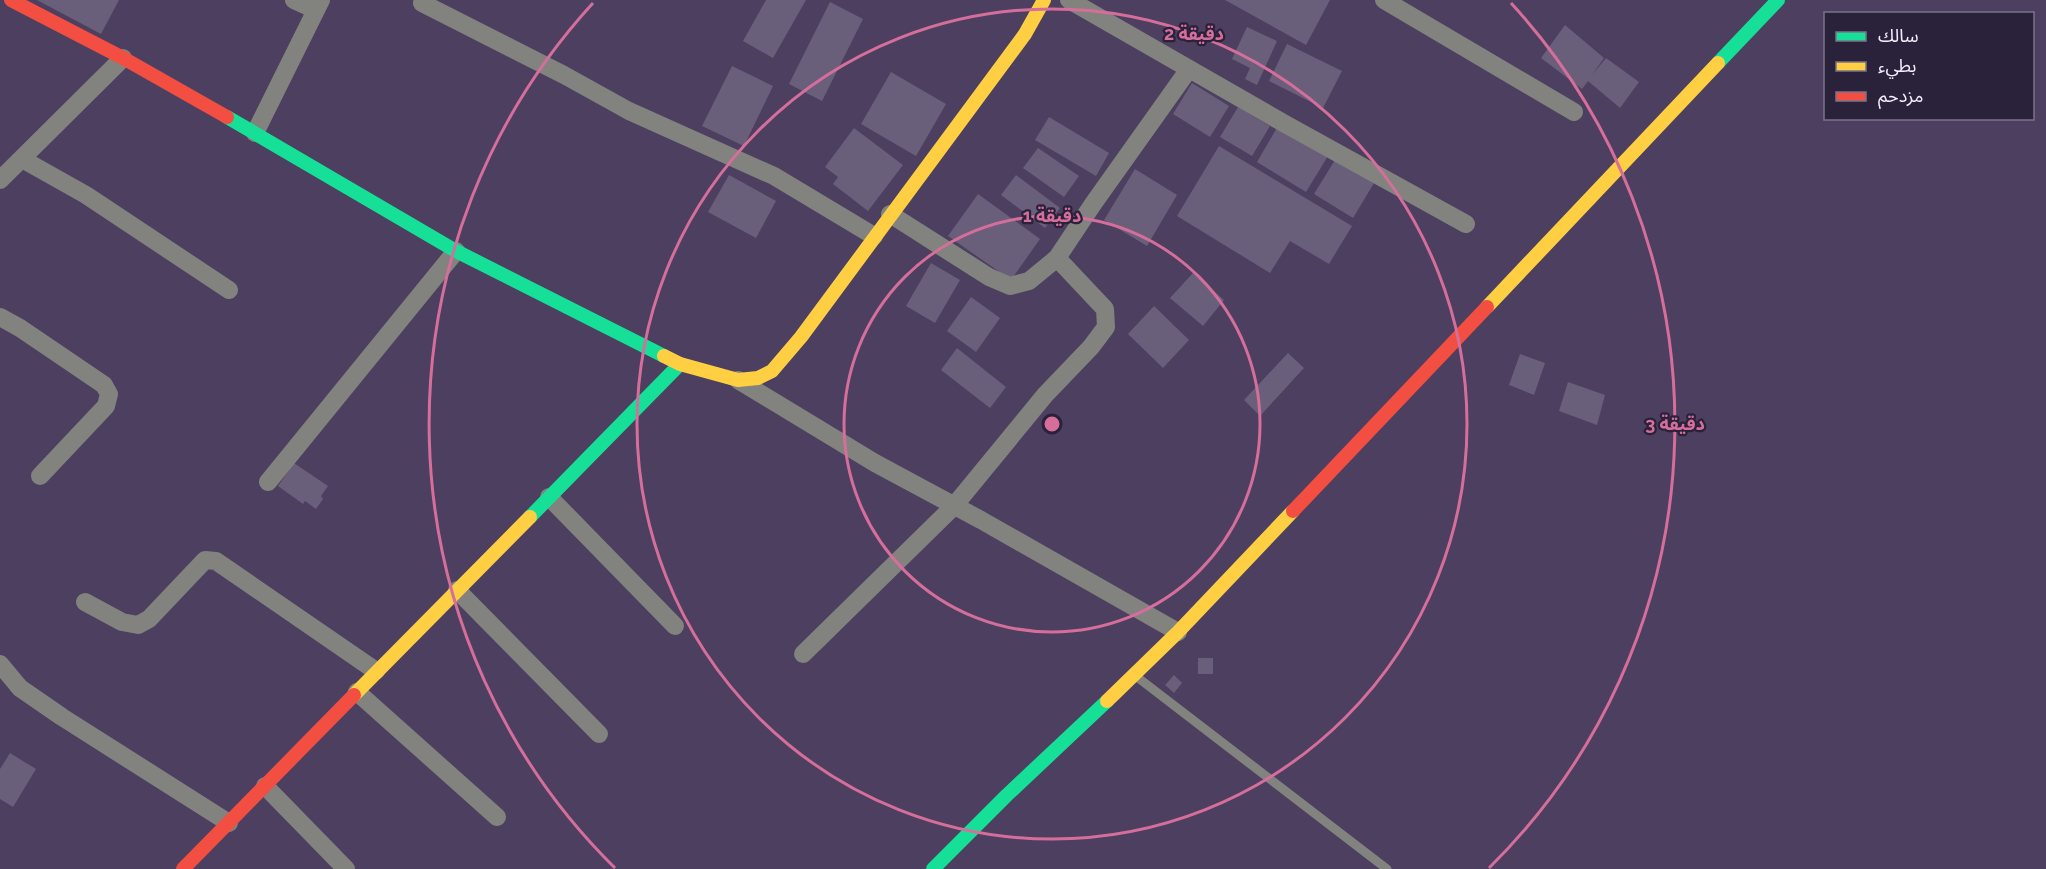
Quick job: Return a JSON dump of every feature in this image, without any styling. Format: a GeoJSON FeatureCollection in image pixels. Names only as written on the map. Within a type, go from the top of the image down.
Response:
{"type":"FeatureCollection","features":[{"type":"Feature","properties":{"kind":"street"},"geometry":{"type":"LineString","coordinates":[[11,0],[123,58],[456,251],[680,364],[738,380],[875,463],[1178,632]]}},
{"type":"Feature","properties":{"kind":"street"},"geometry":{"type":"LineString","coordinates":[[255,133],[319,5],[294,0]]}},
{"type":"Feature","properties":{"kind":"street"},"geometry":{"type":"LineString","coordinates":[[738,380],[758,378],[772,370],[801,337],[1025,34],[1044,0]]}},
{"type":"Feature","properties":{"kind":"street"},"geometry":{"type":"LineString","coordinates":[[1069,0],[1467,224]]}},
{"type":"Feature","properties":{"kind":"street"},"geometry":{"type":"LineString","coordinates":[[1384,0],[1574,112]]}},
{"type":"Feature","properties":{"kind":"street"},"geometry":{"type":"LineString","coordinates":[[933,869],[1178,632],[1778,0]]}},
{"type":"Feature","properties":{"kind":"street"},"geometry":{"type":"LineString","coordinates":[[422,3],[564,75],[629,111],[774,176],[874,237]]}},
{"type":"Feature","properties":{"kind":"street"},"geometry":{"type":"LineString","coordinates":[[0,180],[123,58]]}},
{"type":"Feature","properties":{"kind":"street"},"geometry":{"type":"LineString","coordinates":[[890,214],[988,277],[1010,286],[1029,281],[1057,258],[1105,186],[1189,69]]}},
{"type":"Feature","properties":{"kind":"street"},"geometry":{"type":"LineString","coordinates":[[22,159],[87,195],[229,290]]}},
{"type":"Feature","properties":{"kind":"street"},"geometry":{"type":"LineString","coordinates":[[268,482],[456,251]]}},
{"type":"Feature","properties":{"kind":"street"},"geometry":{"type":"LineString","coordinates":[[803,654],[954,506],[1045,395],[1091,347],[1106,327],[1106,309],[1057,258]]}},
{"type":"Feature","properties":{"kind":"street"},"geometry":{"type":"LineString","coordinates":[[0,317],[90,374],[104,385],[109,394],[106,406],[40,476]]}},
{"type":"Feature","properties":{"kind":"street"},"geometry":{"type":"LineString","coordinates":[[183,869],[680,364]]}},
{"type":"Feature","properties":{"kind":"street"},"geometry":{"type":"LineString","coordinates":[[549,497],[675,626]]}},
{"type":"Feature","properties":{"kind":"street"},"geometry":{"type":"LineString","coordinates":[[85,602],[122,622],[138,625],[149,619],[205,560],[216,561],[376,671]]}},
{"type":"Feature","properties":{"kind":"street"},"geometry":{"type":"LineString","coordinates":[[457,590],[599,734]]}},
{"type":"Feature","properties":{"kind":"street"},"geometry":{"type":"LineString","coordinates":[[0,664],[20,688],[229,822]]}},
{"type":"Feature","properties":{"kind":"street"},"geometry":{"type":"LineString","coordinates":[[357,692],[497,817]]}},
{"type":"Feature","properties":{"kind":"street"},"geometry":{"type":"LineString","coordinates":[[265,786],[346,869]]}},
{"type":"Feature","properties":{"kind":"lane"},"geometry":{"type":"LineString","coordinates":[[1135,675],[1387,869]]}},
{"type":"Feature","properties":{"kind":"building"},"geometry":{"type":"Polygon","coordinates":[[[37,0],[119,0],[101,34],[37,0]]]}},
{"type":"Feature","properties":{"kind":"building"},"geometry":{"type":"Polygon","coordinates":[[[766,0],[806,0],[773,58],[743,41],[766,0]]]}},
{"type":"Feature","properties":{"kind":"building"},"geometry":{"type":"Polygon","coordinates":[[[1225,0],[1330,0],[1306,45],[1225,0]]]}},
{"type":"Feature","properties":{"kind":"building"},"geometry":{"type":"Polygon","coordinates":[[[830,2],[863,19],[822,101],[789,84],[830,2]]]}},
{"type":"Feature","properties":{"kind":"building"},"geometry":{"type":"Polygon","coordinates":[[[1565,25],[1604,58],[1592,75],[1606,58],[1639,82],[1620,108],[1588,81],[1582,89],[1541,58],[1565,25]]]}},
{"type":"Feature","properties":{"kind":"building"},"geometry":{"type":"Polygon","coordinates":[[[1247,27],[1277,41],[1257,85],[1245,79],[1250,68],[1232,59],[1247,27]]]}},
{"type":"Feature","properties":{"kind":"building"},"geometry":{"type":"Polygon","coordinates":[[[1287,44],[1342,71],[1323,108],[1269,81],[1287,44]]]}},
{"type":"Feature","properties":{"kind":"building"},"geometry":{"type":"Polygon","coordinates":[[[732,66],[773,86],[744,146],[702,126],[732,66]]]}},
{"type":"Feature","properties":{"kind":"building"},"geometry":{"type":"Polygon","coordinates":[[[891,72],[946,104],[916,156],[861,124],[891,72]]]}},
{"type":"Feature","properties":{"kind":"building"},"geometry":{"type":"Polygon","coordinates":[[[1192,83],[1229,106],[1210,137],[1173,114],[1192,83]]]}},
{"type":"Feature","properties":{"kind":"building"},"geometry":{"type":"Polygon","coordinates":[[[1238,107],[1270,126],[1252,156],[1220,137],[1238,107]]]}},
{"type":"Feature","properties":{"kind":"building"},"geometry":{"type":"Polygon","coordinates":[[[1049,117],[1109,153],[1096,176],[1035,140],[1049,117]]]}},
{"type":"Feature","properties":{"kind":"building"},"geometry":{"type":"Polygon","coordinates":[[[1278,126],[1328,156],[1306,192],[1257,162],[1278,126]]]}},
{"type":"Feature","properties":{"kind":"building"},"geometry":{"type":"Polygon","coordinates":[[[854,128],[903,165],[868,211],[833,184],[838,177],[825,167],[854,128]]]}},
{"type":"Feature","properties":{"kind":"building"},"geometry":{"type":"Polygon","coordinates":[[[1219,146],[1352,226],[1329,264],[1290,241],[1270,273],[1177,216],[1219,146]]]}},
{"type":"Feature","properties":{"kind":"building"},"geometry":{"type":"Polygon","coordinates":[[[1038,148],[1079,176],[1064,197],[1023,168],[1038,148]]]}},
{"type":"Feature","properties":{"kind":"building"},"geometry":{"type":"Polygon","coordinates":[[[1335,160],[1374,183],[1353,218],[1314,194],[1335,160]]]}},
{"type":"Feature","properties":{"kind":"building"},"geometry":{"type":"Polygon","coordinates":[[[1135,169],[1177,195],[1147,246],[1104,220],[1135,169]]]}},
{"type":"Feature","properties":{"kind":"building"},"geometry":{"type":"Polygon","coordinates":[[[729,175],[776,201],[756,238],[708,212],[729,175]]]}},
{"type":"Feature","properties":{"kind":"building"},"geometry":{"type":"Polygon","coordinates":[[[1016,175],[1060,208],[1045,228],[1001,195],[1016,175]]]}},
{"type":"Feature","properties":{"kind":"building"},"geometry":{"type":"Polygon","coordinates":[[[978,194],[1040,239],[1011,280],[948,236],[978,194]]]}},
{"type":"Feature","properties":{"kind":"building"},"geometry":{"type":"Polygon","coordinates":[[[931,263],[960,280],[935,323],[906,306],[931,263]]]}},
{"type":"Feature","properties":{"kind":"building"},"geometry":{"type":"Polygon","coordinates":[[[1193,273],[1224,300],[1203,326],[1170,298],[1193,273]]]}},
{"type":"Feature","properties":{"kind":"building"},"geometry":{"type":"Polygon","coordinates":[[[971,297],[1000,318],[976,352],[947,331],[971,297]]]}},
{"type":"Feature","properties":{"kind":"building"},"geometry":{"type":"Polygon","coordinates":[[[1154,306],[1189,340],[1163,368],[1128,334],[1154,306]]]}},
{"type":"Feature","properties":{"kind":"building"},"geometry":{"type":"Polygon","coordinates":[[[957,348],[1006,387],[990,408],[941,370],[957,348]]]}},
{"type":"Feature","properties":{"kind":"building"},"geometry":{"type":"Polygon","coordinates":[[[1288,353],[1304,368],[1260,416],[1244,400],[1288,353]]]}},
{"type":"Feature","properties":{"kind":"building"},"geometry":{"type":"Polygon","coordinates":[[[1520,354],[1545,363],[1534,395],[1509,385],[1520,354]]]}},
{"type":"Feature","properties":{"kind":"building"},"geometry":{"type":"Polygon","coordinates":[[[1568,382],[1605,395],[1597,425],[1559,411],[1568,382]]]}},
{"type":"Feature","properties":{"kind":"building"},"geometry":{"type":"Polygon","coordinates":[[[294,463],[328,486],[316,509],[305,501],[303,504],[278,486],[294,463]]]}},
{"type":"Feature","properties":{"kind":"building"},"geometry":{"type":"Polygon","coordinates":[[[1198,658],[1213,658],[1213,674],[1198,674],[1198,658]]]}},
{"type":"Feature","properties":{"kind":"building"},"geometry":{"type":"Polygon","coordinates":[[[1174,675],[1182,683],[1174,693],[1165,685],[1174,675]]]}},
{"type":"Feature","properties":{"kind":"building"},"geometry":{"type":"Polygon","coordinates":[[[10,753],[36,769],[13,807],[0,799],[0,769],[10,753]]]}},
{"type":"Feature","properties":{"kind":"traffic: fast"},"geometry":{"type":"LineString","coordinates":[[1718,63],[1778,0]]}},
{"type":"Feature","properties":{"kind":"traffic: fast"},"geometry":{"type":"LineString","coordinates":[[227,117],[456,251],[664,356]]}},
{"type":"Feature","properties":{"kind":"traffic: fast"},"geometry":{"type":"LineString","coordinates":[[530,517],[680,364]]}},
{"type":"Feature","properties":{"kind":"traffic: fast"},"geometry":{"type":"LineString","coordinates":[[933,869],[1007,795],[1107,701]]}},
{"type":"Feature","properties":{"kind":"traffic: slow"},"geometry":{"type":"LineString","coordinates":[[664,356],[680,364],[738,380],[758,378],[772,371],[801,337],[1025,34],[1044,0]]}},
{"type":"Feature","properties":{"kind":"traffic: slow"},"geometry":{"type":"LineString","coordinates":[[1487,307],[1718,63]]}},
{"type":"Feature","properties":{"kind":"traffic: slow"},"geometry":{"type":"LineString","coordinates":[[1107,701],[1178,632],[1293,511]]}},
{"type":"Feature","properties":{"kind":"traffic: slow"},"geometry":{"type":"LineString","coordinates":[[354,695],[530,517]]}},
{"type":"Feature","properties":{"kind":"traffic: jam"},"geometry":{"type":"LineString","coordinates":[[11,0],[123,58],[227,117]]}},
{"type":"Feature","properties":{"kind":"traffic: jam"},"geometry":{"type":"LineString","coordinates":[[1293,511],[1487,307]]}},
{"type":"Feature","properties":{"kind":"traffic: jam"},"geometry":{"type":"LineString","coordinates":[[183,869],[354,695]]}}]}
